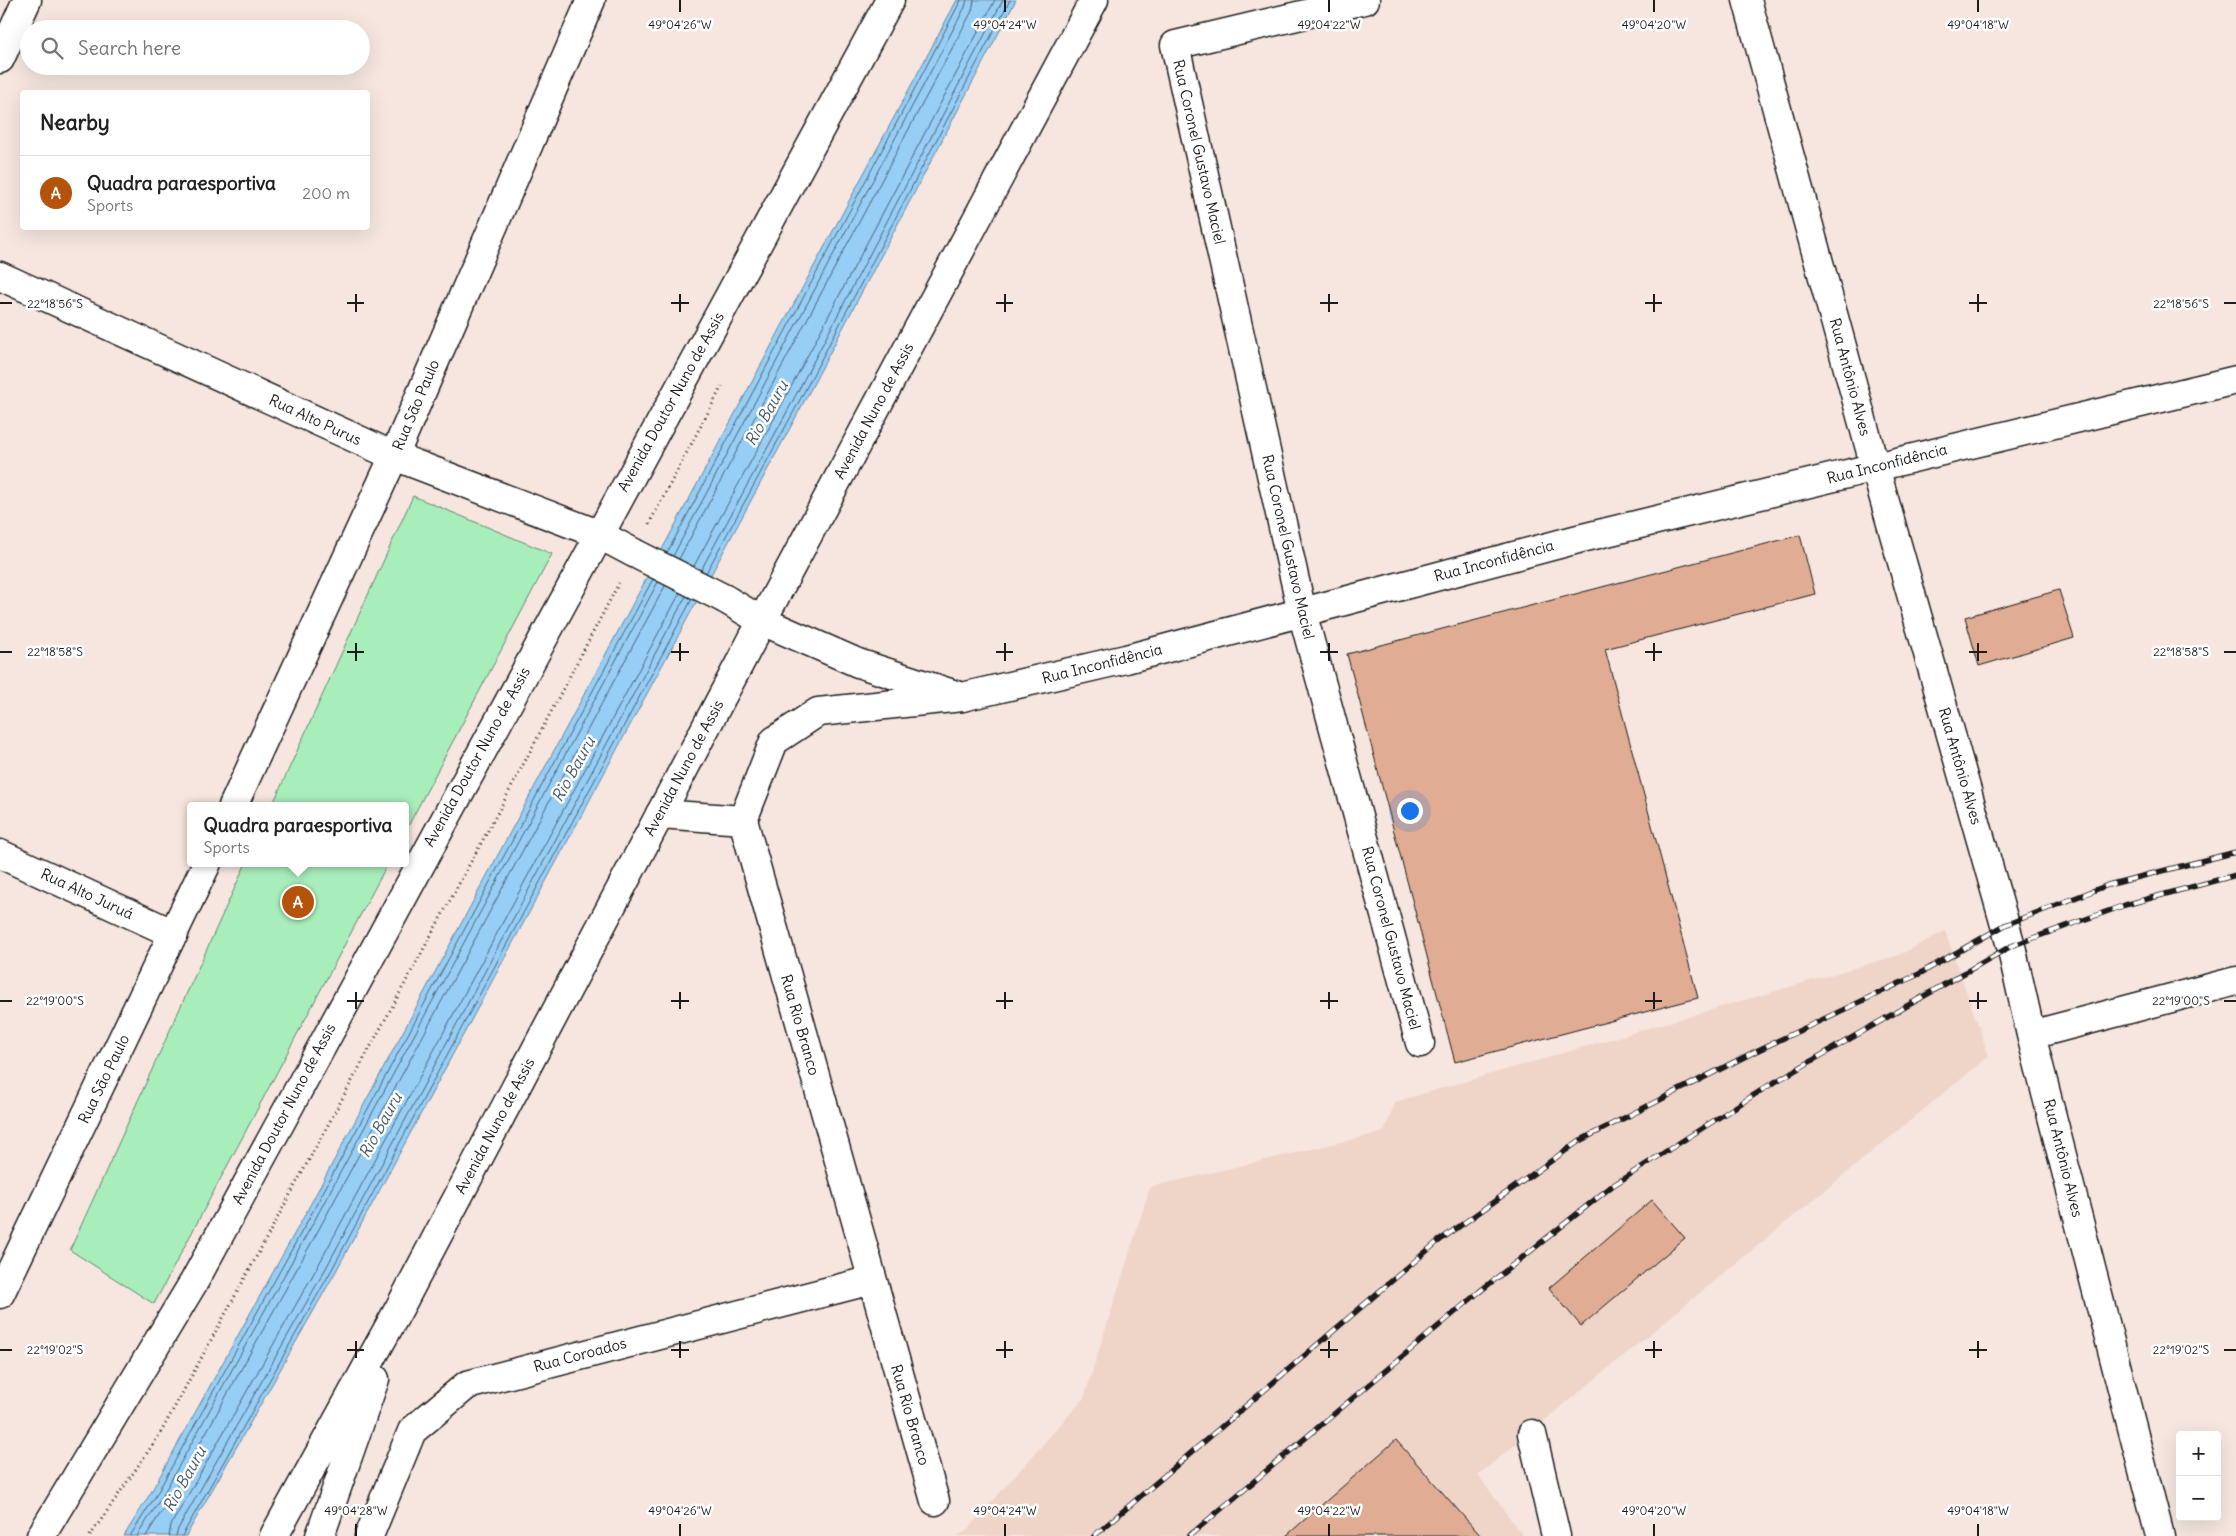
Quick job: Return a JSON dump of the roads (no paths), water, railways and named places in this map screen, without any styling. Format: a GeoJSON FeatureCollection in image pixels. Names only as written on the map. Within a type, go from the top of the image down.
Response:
{"type":"FeatureCollection","features":[{"type":"Feature","properties":{"kind":"street","name":"Rua São Paulo"},"geometry":{"type":"LineString","coordinates":[[235,802],[394,456],[591,0]]}},
{"type":"Feature","properties":{"kind":"street","name":"Avenida Doutor Nuno de Assis"},"geometry":{"type":"LineString","coordinates":[[41,1536],[195,1280],[598,534],[890,0]]}},
{"type":"Feature","properties":{"kind":"street","name":"Avenida Nuno de Assis"},"geometry":{"type":"LineString","coordinates":[[274,1536],[401,1305],[762,620],[1094,0]]}},
{"type":"Feature","properties":{"kind":"street","name":"Rua Coronel Gustavo Maciel"},"geometry":{"type":"LineString","coordinates":[[1365,0],[1175,46],[1302,612],[1420,1043]]}},
{"type":"Feature","properties":{"kind":"street","name":"Rua Antônio Alves"},"geometry":{"type":"LineString","coordinates":[[1747,0],[1875,467],[2011,946],[2031,1036],[2160,1536]]}},
{"type":"Feature","properties":{"kind":"street"},"geometry":{"type":"LineString","coordinates":[[0,59],[24,1]]}},
{"type":"Feature","properties":{"kind":"street","name":"Rua Alto Purus"},"geometry":{"type":"LineString","coordinates":[[0,276],[394,456],[598,534],[725,598],[762,620]]}},
{"type":"Feature","properties":{"kind":"street","name":"Rua Inconfidência"},"geometry":{"type":"LineString","coordinates":[[962,697],[1126,660],[1578,539],[2236,380]]}},
{"type":"Feature","properties":{"kind":"street"},"geometry":{"type":"LineString","coordinates":[[762,620],[858,663],[962,697]]}},
{"type":"Feature","properties":{"kind":"street"},"geometry":{"type":"LineString","coordinates":[[660,814],[742,820],[774,741],[818,712],[962,697]]}},
{"type":"Feature","properties":{"kind":"street","name":"Rua Rio Branco"},"geometry":{"type":"LineString","coordinates":[[742,820],[935,1501]]}},
{"type":"Feature","properties":{"kind":"street","name":"Rua Alto Juruá"},"geometry":{"type":"LineString","coordinates":[[0,854],[174,934]]}},
{"type":"Feature","properties":{"kind":"street","name":"Rua São Paulo"},"geometry":{"type":"LineString","coordinates":[[0,1294],[205,867]]}},
{"type":"Feature","properties":{"kind":"street"},"geometry":{"type":"LineString","coordinates":[[2031,1036],[2236,980]]}},
{"type":"Feature","properties":{"kind":"street","name":"Rua Coroados"},"geometry":{"type":"LineString","coordinates":[[369,1536],[412,1431],[467,1384],[872,1280]]}},
{"type":"Feature","properties":{"kind":"street"},"geometry":{"type":"LineString","coordinates":[[320,1536],[401,1305]]}},
{"type":"Feature","properties":{"kind":"street"},"geometry":{"type":"LineString","coordinates":[[1532,1434],[1556,1536]]}},
{"type":"Feature","properties":{"kind":"water","name":"Rio Bauru"},"geometry":{"type":"Polygon","coordinates":[[[957,0],[1016,0],[797,415],[335,1273],[186,1536],[124,1536],[150,1494],[302,1220],[957,0]]]}},
{"type":"Feature","properties":{"kind":"railway"},"geometry":{"type":"LineString","coordinates":[[1094,1536],[1436,1243],[1579,1141],[1752,1053],[1919,974],[2005,925],[2108,885],[2236,852]]}},
{"type":"Feature","properties":{"kind":"railway"},"geometry":{"type":"LineString","coordinates":[[1189,1536],[1479,1292],[1612,1186],[1768,1086],[2011,946],[2125,905],[2236,875]]}},
{"type":"Feature","properties":{"kind":"place","name":"Quadra paraesportiva"},"geometry":{"type":"Point","coordinates":[298,902]}}]}
